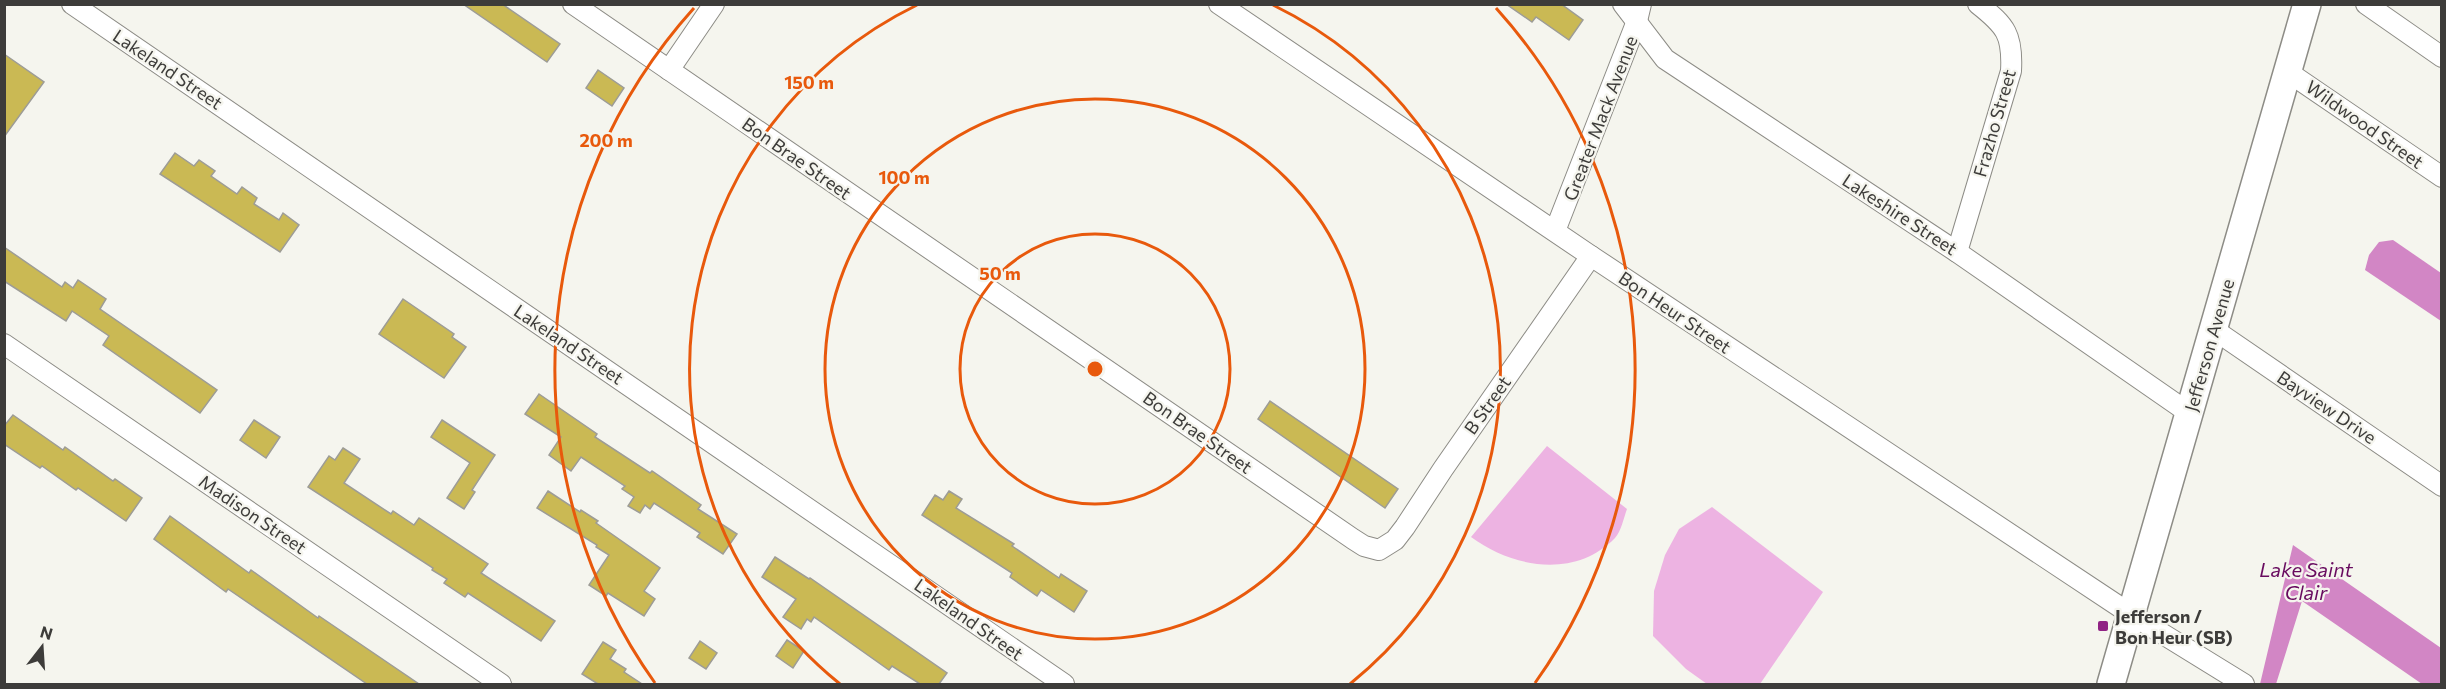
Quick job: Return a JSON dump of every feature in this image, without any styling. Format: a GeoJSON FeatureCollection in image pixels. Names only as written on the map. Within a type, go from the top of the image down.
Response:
{"type":"FeatureCollection","features":[{"type":"Feature","properties":{"kind":"main road","name":"Jefferson Avenue"},"geometry":{"type":"LineString","coordinates":[[2111,684],[2307,4]]}},
{"type":"Feature","properties":{"kind":"street","name":"Lakeland Street"},"geometry":{"type":"LineString","coordinates":[[72,4],[1064,684]]}},
{"type":"Feature","properties":{"kind":"street","name":"Bon Brae Street"},"geometry":{"type":"LineString","coordinates":[[573,4],[1353,539],[1364,546],[1379,550]]}},
{"type":"Feature","properties":{"kind":"street"},"geometry":{"type":"LineString","coordinates":[[669,70],[714,4]]}},
{"type":"Feature","properties":{"kind":"street","name":"Bon Heur Street"},"geometry":{"type":"LineString","coordinates":[[1219,4],[1591,256],[2132,615],[2244,684]]}},
{"type":"Feature","properties":{"kind":"street","name":"Lakeshire Street"},"geometry":{"type":"LineString","coordinates":[[1623,4],[1639,13],[1665,59],[1957,252],[2189,413]]}},
{"type":"Feature","properties":{"kind":"street","name":"Frazho Street"},"geometry":{"type":"LineString","coordinates":[[1957,252],[2011,71],[2012,47],[2004,28],[1978,4]]}},
{"type":"Feature","properties":{"kind":"street"},"geometry":{"type":"LineString","coordinates":[[2366,4],[2442,57]]}},
{"type":"Feature","properties":{"kind":"street","name":"Greater Mack Avenue"},"geometry":{"type":"LineString","coordinates":[[1555,231],[1639,13]]}},
{"type":"Feature","properties":{"kind":"street","name":"Wildwood Street"},"geometry":{"type":"LineString","coordinates":[[2288,72],[2442,177]]}},
{"type":"Feature","properties":{"kind":"street","name":"B Street"},"geometry":{"type":"LineString","coordinates":[[1379,550],[1395,540],[1405,527],[1591,256]]}},
{"type":"Feature","properties":{"kind":"street","name":"Bayview Drive"},"geometry":{"type":"LineString","coordinates":[[2213,329],[2442,486]]}},
{"type":"Feature","properties":{"kind":"street","name":"Madison Street"},"geometry":{"type":"LineString","coordinates":[[4,344],[501,684]]}},
{"type":"Feature","properties":{"kind":"shaded area"},"geometry":{"type":"Polygon","coordinates":[[[1547,446],[1627,509],[1615,538],[1599,551],[1582,560],[1563,564],[1524,562],[1488,548],[1471,537],[1547,446]]]}},
{"type":"Feature","properties":{"kind":"shaded area"},"geometry":{"type":"Polygon","coordinates":[[[1712,507],[1823,592],[1760,684],[1707,684],[1686,669],[1653,636],[1654,591],[1665,555],[1679,529],[1712,507]]]}},
{"type":"Feature","properties":{"kind":"water"},"geometry":{"type":"Polygon","coordinates":[[[2393,240],[2441,273],[2441,321],[2365,270],[2369,255],[2379,242],[2393,240]]]}},
{"type":"Feature","properties":{"kind":"water","name":"Lake Saint Clair"},"geometry":{"type":"Polygon","coordinates":[[[2293,545],[2441,648],[2441,684],[2422,684],[2302,601],[2276,684],[2260,684],[2293,545]]]}},
{"type":"Feature","properties":{"kind":"building"},"geometry":{"type":"Polygon","coordinates":[[[463,4],[502,4],[560,44],[547,62],[463,4]]]}},
{"type":"Feature","properties":{"kind":"building"},"geometry":{"type":"Polygon","coordinates":[[[1506,4],[1561,4],[1583,20],[1569,40],[1536,17],[1532,22],[1506,4]]]}},
{"type":"Feature","properties":{"kind":"building"},"geometry":{"type":"Polygon","coordinates":[[[4,54],[44,82],[4,137],[4,54]]]}},
{"type":"Feature","properties":{"kind":"building"},"geometry":{"type":"Polygon","coordinates":[[[598,70],[624,88],[612,106],[586,88],[598,70]]]}},
{"type":"Feature","properties":{"kind":"building"},"geometry":{"type":"Polygon","coordinates":[[[175,153],[194,166],[199,160],[215,171],[211,176],[237,194],[242,187],[257,198],[254,204],[279,220],[283,213],[299,225],[280,252],[160,174],[175,153]]]}},
{"type":"Feature","properties":{"kind":"building"},"geometry":{"type":"Polygon","coordinates":[[[4,247],[62,287],[65,282],[73,288],[78,280],[106,299],[100,309],[217,390],[200,413],[103,345],[109,336],[72,311],[66,321],[4,281],[4,247]]]}},
{"type":"Feature","properties":{"kind":"building"},"geometry":{"type":"Polygon","coordinates":[[[403,299],[454,334],[452,337],[466,347],[444,378],[379,334],[403,299]]]}},
{"type":"Feature","properties":{"kind":"building"},"geometry":{"type":"Polygon","coordinates":[[[539,394],[597,434],[595,437],[650,473],[652,471],[701,505],[698,509],[737,534],[723,554],[697,537],[700,533],[654,503],[650,509],[645,505],[640,513],[628,506],[634,497],[622,489],[625,486],[581,457],[571,471],[549,455],[561,437],[525,414],[539,394]]]}},
{"type":"Feature","properties":{"kind":"building"},"geometry":{"type":"Polygon","coordinates":[[[1270,401],[1398,489],[1385,508],[1258,419],[1270,401]]]}},
{"type":"Feature","properties":{"kind":"building"},"geometry":{"type":"Polygon","coordinates":[[[13,415],[63,450],[65,447],[113,481],[115,479],[142,498],[126,521],[78,488],[76,490],[42,466],[40,468],[4,444],[4,426],[13,415]]]}},
{"type":"Feature","properties":{"kind":"building"},"geometry":{"type":"Polygon","coordinates":[[[254,420],[280,437],[266,458],[240,440],[254,420]]]}},
{"type":"Feature","properties":{"kind":"building"},"geometry":{"type":"Polygon","coordinates":[[[442,420],[495,455],[472,490],[475,492],[464,509],[447,498],[470,463],[431,437],[442,420]]]}},
{"type":"Feature","properties":{"kind":"building"},"geometry":{"type":"Polygon","coordinates":[[[343,448],[360,459],[344,483],[391,514],[393,511],[414,525],[419,518],[488,564],[481,573],[555,621],[541,641],[468,593],[465,597],[444,583],[447,579],[432,570],[433,568],[308,487],[329,456],[335,460],[343,448]]]}},
{"type":"Feature","properties":{"kind":"building"},"geometry":{"type":"Polygon","coordinates":[[[548,491],[598,521],[596,523],[660,568],[644,591],[655,599],[644,616],[608,593],[606,596],[589,585],[609,555],[596,547],[597,545],[537,508],[548,491]]]}},
{"type":"Feature","properties":{"kind":"building"},"geometry":{"type":"Polygon","coordinates":[[[949,491],[962,499],[956,508],[1014,544],[1012,546],[1059,578],[1061,574],[1087,591],[1074,612],[1041,590],[1037,596],[1010,577],[1012,573],[922,515],[935,495],[943,500],[949,491]]]}},
{"type":"Feature","properties":{"kind":"building"},"geometry":{"type":"Polygon","coordinates":[[[170,516],[249,573],[251,570],[318,618],[319,616],[419,684],[367,684],[228,589],[226,592],[154,539],[170,516]]]}},
{"type":"Feature","properties":{"kind":"building"},"geometry":{"type":"Polygon","coordinates":[[[775,557],[810,578],[947,673],[939,684],[920,684],[892,666],[889,670],[814,617],[811,622],[807,619],[801,629],[783,617],[796,599],[762,577],[775,557]]]}},
{"type":"Feature","properties":{"kind":"building"},"geometry":{"type":"Polygon","coordinates":[[[787,640],[804,651],[793,668],[776,656],[787,640]]]}},
{"type":"Feature","properties":{"kind":"building"},"geometry":{"type":"Polygon","coordinates":[[[700,641],[717,653],[706,669],[689,658],[700,641]]]}},
{"type":"Feature","properties":{"kind":"building"},"geometry":{"type":"Polygon","coordinates":[[[603,642],[616,650],[610,659],[626,669],[624,672],[642,684],[598,684],[582,674],[603,642]]]}},
{"type":"Feature","properties":{"kind":"place","name":"Jefferson / Bon Heur (SB)"},"geometry":{"type":"Point","coordinates":[2103,626]}}]}
